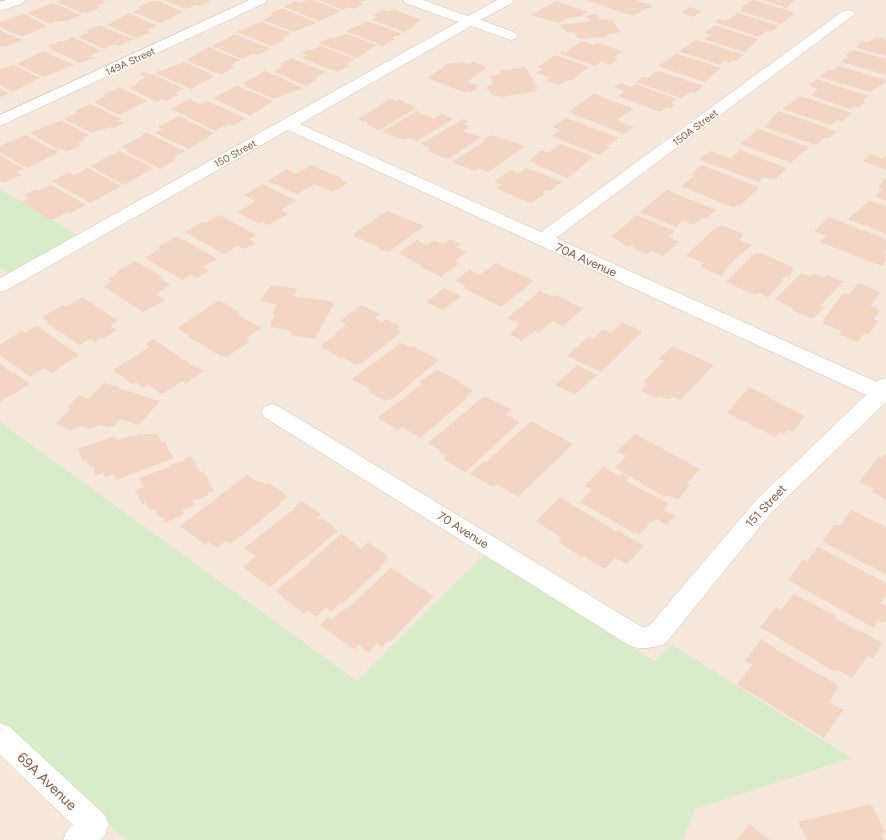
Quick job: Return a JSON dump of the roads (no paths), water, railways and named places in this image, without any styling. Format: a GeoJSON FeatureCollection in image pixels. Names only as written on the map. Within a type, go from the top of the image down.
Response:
{"type":"FeatureCollection","features":[{"type":"Feature","properties":{"kind":"street"},"geometry":{"type":"LineString","coordinates":[[0,7],[18,0]]}},
{"type":"Feature","properties":{"kind":"street","name":"149A Street"},"geometry":{"type":"LineString","coordinates":[[0,121],[260,0]]}},
{"type":"Feature","properties":{"kind":"street"},"geometry":{"type":"LineString","coordinates":[[410,0],[511,36]]}},
{"type":"Feature","properties":{"kind":"street","name":"150 Street"},"geometry":{"type":"LineString","coordinates":[[0,286],[507,0]]}},
{"type":"Feature","properties":{"kind":"street","name":"150A Street"},"geometry":{"type":"LineString","coordinates":[[542,240],[848,14]]}},
{"type":"Feature","properties":{"kind":"street","name":"70A Avenue"},"geometry":{"type":"LineString","coordinates":[[287,124],[542,240],[884,391]]}},
{"type":"Feature","properties":{"kind":"street","name":"151 Street"},"geometry":{"type":"LineString","coordinates":[[656,636],[684,605],[765,505],[884,391]]}},
{"type":"Feature","properties":{"kind":"street","name":"70 Avenue"},"geometry":{"type":"LineString","coordinates":[[272,412],[639,638],[656,636]]}},
{"type":"Feature","properties":{"kind":"street","name":"69A Avenue"},"geometry":{"type":"LineString","coordinates":[[0,736],[86,833]]}}]}
